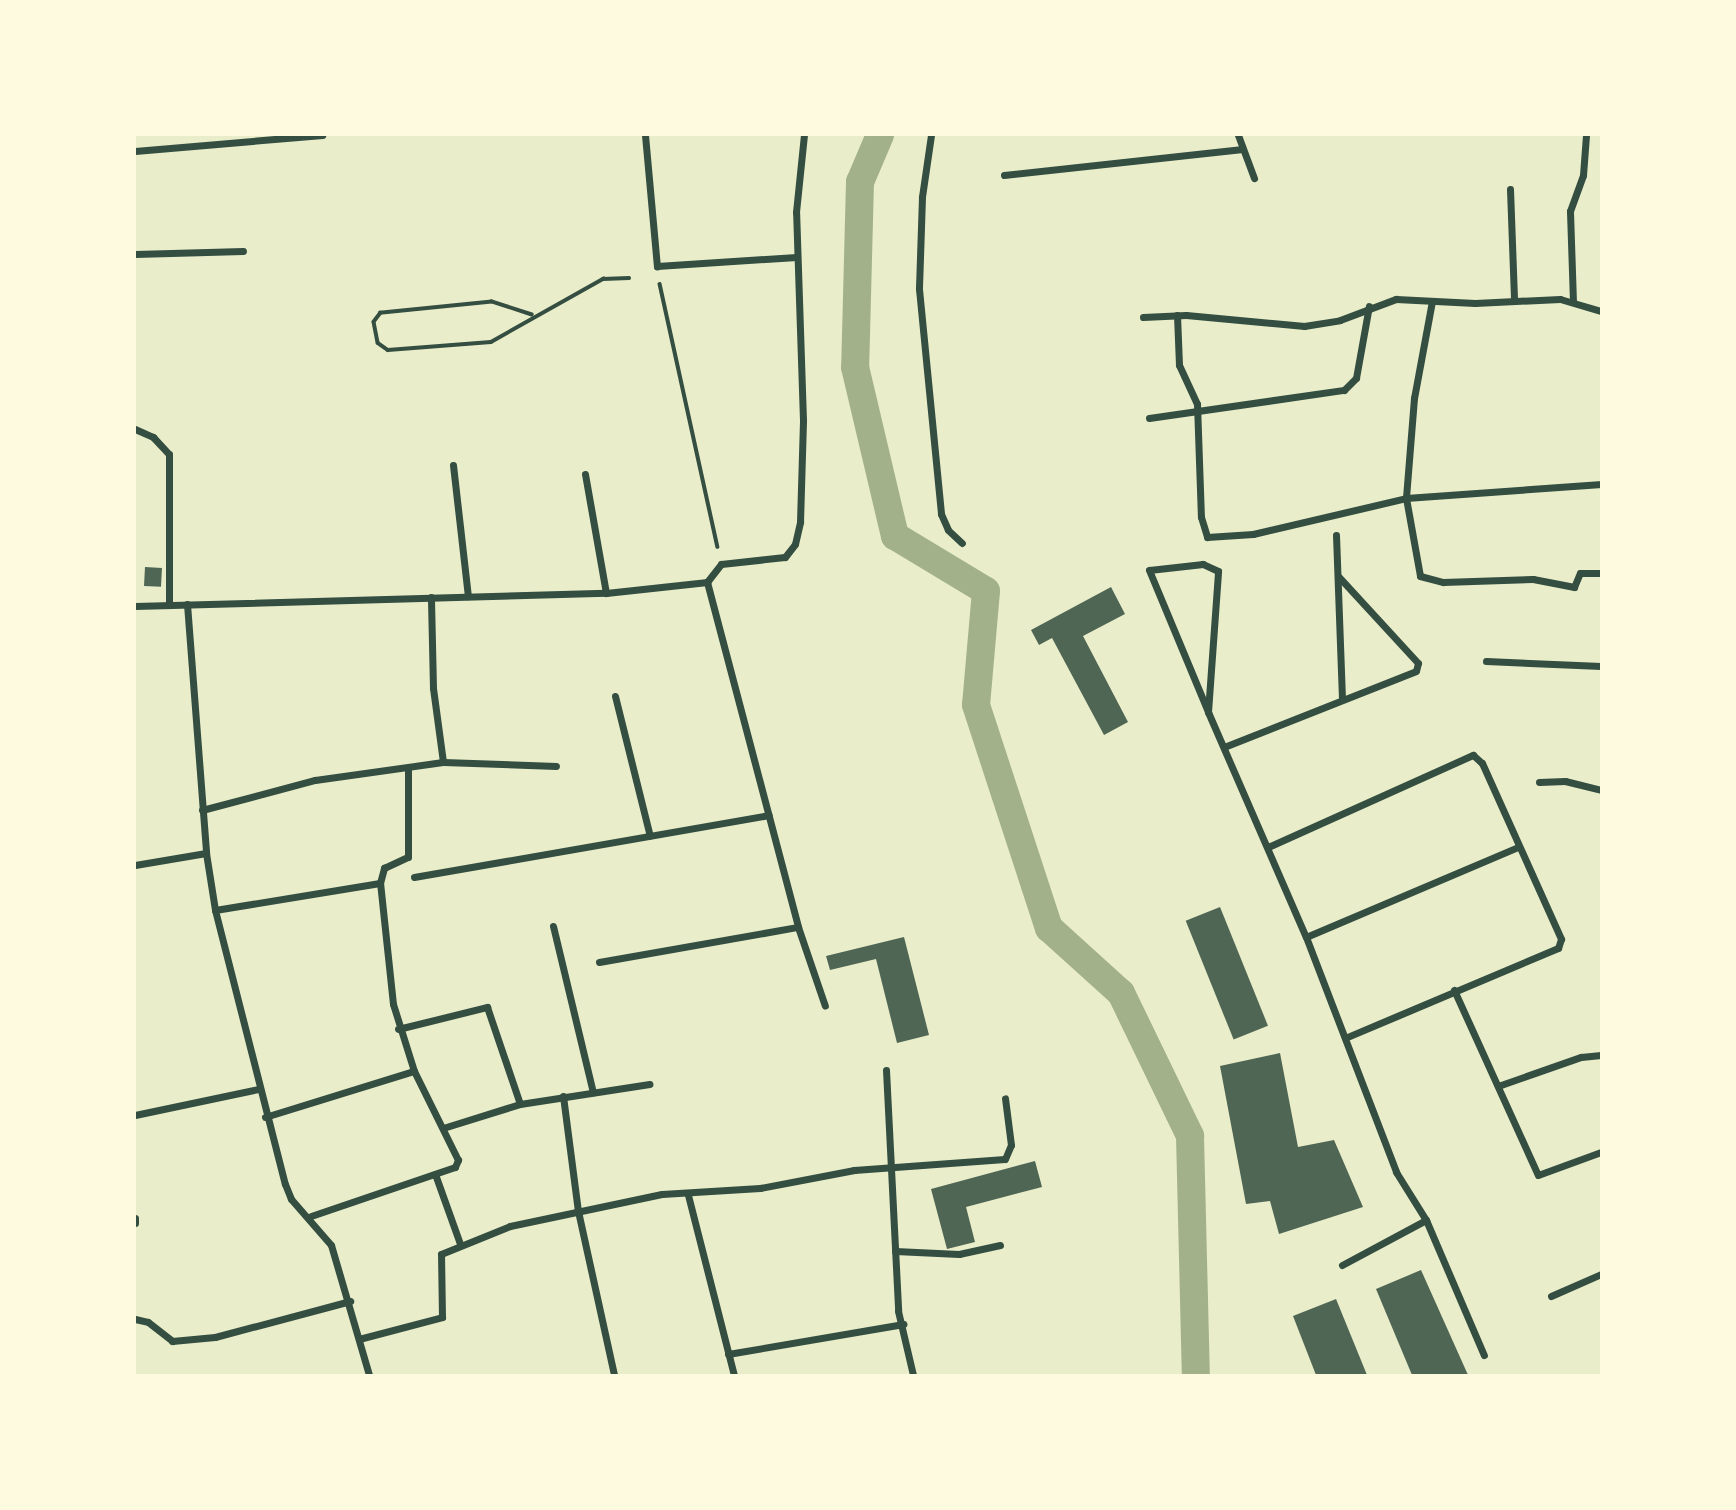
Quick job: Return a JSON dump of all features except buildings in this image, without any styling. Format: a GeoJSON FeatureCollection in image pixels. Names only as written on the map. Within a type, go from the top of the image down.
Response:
{"type":"FeatureCollection","features":[{"type":"Feature","properties":{"kind":"street"},"geometry":{"type":"LineString","coordinates":[[135,151],[322,135]]}},
{"type":"Feature","properties":{"kind":"street"},"geometry":{"type":"LineString","coordinates":[[645,135],[657,266],[797,257]]}},
{"type":"Feature","properties":{"kind":"street"},"geometry":{"type":"LineString","coordinates":[[135,606],[606,593],[707,582],[718,566],[780,560],[795,544],[803,420],[796,212],[804,135]]}},
{"type":"Feature","properties":{"kind":"street"},"geometry":{"type":"LineString","coordinates":[[931,135],[922,197],[919,289],[942,514],[948,530],[962,543]]}},
{"type":"Feature","properties":{"kind":"street"},"geometry":{"type":"LineString","coordinates":[[1238,135],[1254,178]]}},
{"type":"Feature","properties":{"kind":"street"},"geometry":{"type":"LineString","coordinates":[[1573,302],[1570,211],[1583,175],[1586,135]]}},
{"type":"Feature","properties":{"kind":"street"},"geometry":{"type":"LineString","coordinates":[[1004,175],[1243,149]]}},
{"type":"Feature","properties":{"kind":"street"},"geometry":{"type":"LineString","coordinates":[[1510,190],[1514,300]]}},
{"type":"Feature","properties":{"kind":"street"},"geometry":{"type":"LineString","coordinates":[[135,254],[243,251]]}},
{"type":"Feature","properties":{"kind":"street"},"geometry":{"type":"LineString","coordinates":[[1143,317],[1177,315],[1304,326],[1340,320],[1369,306],[1396,299],[1573,302],[1601,311]]}},
{"type":"Feature","properties":{"kind":"street"},"geometry":{"type":"LineString","coordinates":[[1432,301],[1414,398],[1406,498],[1414,561],[1420,576],[1427,580],[1533,579],[1574,587],[1580,573],[1601,573]]}},
{"type":"Feature","properties":{"kind":"street"},"geometry":{"type":"LineString","coordinates":[[1149,418],[1198,413],[1351,386],[1369,306]]}},
{"type":"Feature","properties":{"kind":"street"},"geometry":{"type":"LineString","coordinates":[[1177,315],[1179,365],[1192,386],[1198,413],[1201,517],[1207,537],[1253,534],[1406,498],[1601,484]]}},
{"type":"Feature","properties":{"kind":"street"},"geometry":{"type":"LineString","coordinates":[[135,429],[153,437],[169,454],[169,605]]}},
{"type":"Feature","properties":{"kind":"street"},"geometry":{"type":"LineString","coordinates":[[453,465],[468,596]]}},
{"type":"Feature","properties":{"kind":"street"},"geometry":{"type":"LineString","coordinates":[[585,474],[606,593]]}},
{"type":"Feature","properties":{"kind":"street"},"geometry":{"type":"LineString","coordinates":[[1336,535],[1342,699]]}},
{"type":"Feature","properties":{"kind":"street"},"geometry":{"type":"LineString","coordinates":[[1208,712],[1217,571],[1203,564],[1149,570],[1202,699],[1306,937],[1396,1172],[1426,1220],[1484,1355]]}},
{"type":"Feature","properties":{"kind":"street"},"geometry":{"type":"LineString","coordinates":[[1224,747],[1418,668],[1339,577]]}},
{"type":"Feature","properties":{"kind":"street"},"geometry":{"type":"LineString","coordinates":[[707,582],[798,927],[825,1006]]}},
{"type":"Feature","properties":{"kind":"street"},"geometry":{"type":"LineString","coordinates":[[431,597],[433,688],[443,762]]}},
{"type":"Feature","properties":{"kind":"street"},"geometry":{"type":"LineString","coordinates":[[187,604],[202,810],[215,910],[265,1117],[291,1199],[311,1216],[331,1245],[350,1301],[369,1375]]}},
{"type":"Feature","properties":{"kind":"street"},"geometry":{"type":"LineString","coordinates":[[1486,661],[1601,666]]}},
{"type":"Feature","properties":{"kind":"street"},"geometry":{"type":"LineString","coordinates":[[615,696],[650,836]]}},
{"type":"Feature","properties":{"kind":"street"},"geometry":{"type":"LineString","coordinates":[[1268,847],[1473,755],[1482,763],[1561,945],[1345,1038]]}},
{"type":"Feature","properties":{"kind":"street"},"geometry":{"type":"LineString","coordinates":[[202,810],[315,780],[443,762],[556,766]]}},
{"type":"Feature","properties":{"kind":"street"},"geometry":{"type":"LineString","coordinates":[[311,1216],[458,1164],[414,1071],[398,1029],[380,883],[384,868],[408,857],[408,768]]}},
{"type":"Feature","properties":{"kind":"street"},"geometry":{"type":"LineString","coordinates":[[1539,782],[1565,781],[1601,790]]}},
{"type":"Feature","properties":{"kind":"street"},"geometry":{"type":"LineString","coordinates":[[414,877],[769,815]]}},
{"type":"Feature","properties":{"kind":"street"},"geometry":{"type":"LineString","coordinates":[[1306,937],[1518,847]]}},
{"type":"Feature","properties":{"kind":"street"},"geometry":{"type":"LineString","coordinates":[[135,865],[206,853]]}},
{"type":"Feature","properties":{"kind":"street"},"geometry":{"type":"LineString","coordinates":[[215,910],[380,883]]}},
{"type":"Feature","properties":{"kind":"street"},"geometry":{"type":"LineString","coordinates":[[553,926],[593,1092]]}},
{"type":"Feature","properties":{"kind":"street"},"geometry":{"type":"LineString","coordinates":[[599,962],[798,927]]}},
{"type":"Feature","properties":{"kind":"street"},"geometry":{"type":"LineString","coordinates":[[1454,990],[1538,1175],[1601,1152]]}},
{"type":"Feature","properties":{"kind":"street"},"geometry":{"type":"LineString","coordinates":[[398,1029],[487,1007],[520,1104]]}},
{"type":"Feature","properties":{"kind":"street"},"geometry":{"type":"LineString","coordinates":[[1498,1086],[1581,1057],[1601,1055]]}},
{"type":"Feature","properties":{"kind":"street"},"geometry":{"type":"LineString","coordinates":[[886,1070],[895,1251],[903,1324],[914,1375]]}},
{"type":"Feature","properties":{"kind":"street"},"geometry":{"type":"LineString","coordinates":[[265,1117],[414,1071]]}},
{"type":"Feature","properties":{"kind":"street"},"geometry":{"type":"LineString","coordinates":[[443,1128],[520,1104],[649,1084]]}},
{"type":"Feature","properties":{"kind":"street"},"geometry":{"type":"LineString","coordinates":[[135,1115],[258,1089]]}},
{"type":"Feature","properties":{"kind":"street"},"geometry":{"type":"LineString","coordinates":[[563,1096],[578,1211],[614,1375]]}},
{"type":"Feature","properties":{"kind":"street"},"geometry":{"type":"LineString","coordinates":[[359,1339],[442,1317],[438,1257],[460,1244],[498,1230],[662,1194],[688,1195],[891,1168],[1009,1157],[1005,1098]]}},
{"type":"Feature","properties":{"kind":"street"},"geometry":{"type":"LineString","coordinates":[[435,1174],[460,1244]]}},
{"type":"Feature","properties":{"kind":"street"},"geometry":{"type":"LineString","coordinates":[[688,1195],[734,1375]]}},
{"type":"Feature","properties":{"kind":"street"},"geometry":{"type":"LineString","coordinates":[[1342,1265],[1426,1220]]}},
{"type":"Feature","properties":{"kind":"street"},"geometry":{"type":"LineString","coordinates":[[895,1251],[959,1254],[1000,1245]]}},
{"type":"Feature","properties":{"kind":"street"},"geometry":{"type":"LineString","coordinates":[[1551,1296],[1601,1274]]}},
{"type":"Feature","properties":{"kind":"street"},"geometry":{"type":"LineString","coordinates":[[135,1319],[148,1322],[172,1342],[215,1337],[350,1301]]}},
{"type":"Feature","properties":{"kind":"street"},"geometry":{"type":"LineString","coordinates":[[728,1353],[903,1324]]}},
{"type":"Feature","properties":{"kind":"lane"},"geometry":{"type":"LineString","coordinates":[[533,315],[492,302],[381,313],[374,322],[378,343],[388,351],[491,342],[533,315],[603,279],[629,278]]}},
{"type":"Feature","properties":{"kind":"lane"},"geometry":{"type":"LineString","coordinates":[[660,284],[718,547]]}},
{"type":"Feature","properties":{"kind":"waterway"},"geometry":{"type":"LineString","coordinates":[[880,135],[860,182],[855,367],[895,536],[986,591],[976,705],[1049,928],[1121,993],[1190,1136],[1196,1375]]}}]}
